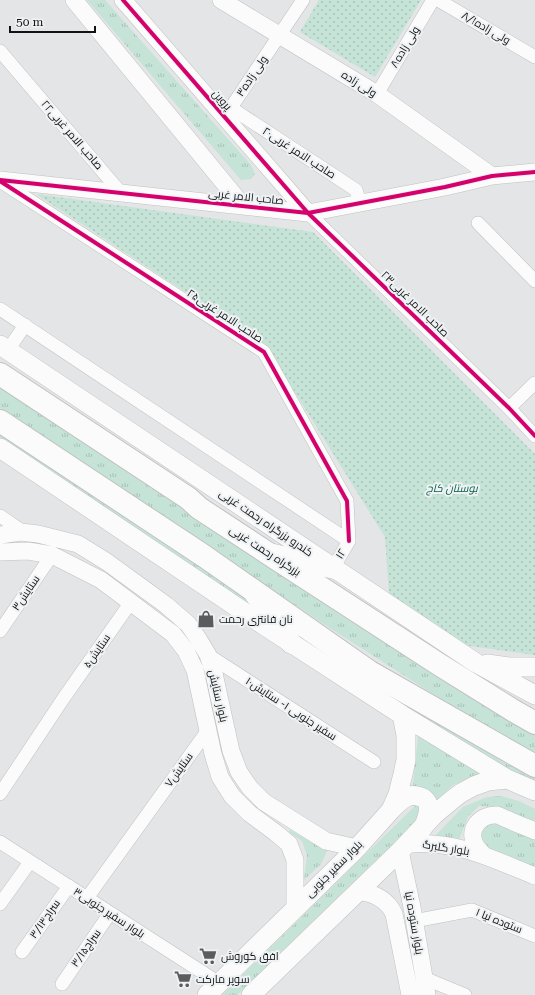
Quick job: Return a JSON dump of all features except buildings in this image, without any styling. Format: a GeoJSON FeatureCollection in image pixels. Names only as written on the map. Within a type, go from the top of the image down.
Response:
{"type":"FeatureCollection","features":[{"type":"Feature","properties":{"kind":"highway","name":"بزرگراه رحمت غربی"},"geometry":{"type":"LineString","coordinates":[[0,374],[269,554],[440,665],[535,723]]}},
{"type":"Feature","properties":{"kind":"highway"},"geometry":{"type":"LineString","coordinates":[[0,421],[204,556],[370,672],[535,766]]}},
{"type":"Feature","properties":{"kind":"main road","name":"کندرو بزرگراه رحمت غربی"},"geometry":{"type":"LineString","coordinates":[[4,347],[476,663],[535,695]]}},
{"type":"Feature","properties":{"kind":"main road"},"geometry":{"type":"LineString","coordinates":[[0,448],[154,551],[165,560],[402,715],[507,778],[535,791]]}},
{"type":"Feature","properties":{"kind":"main road"},"geometry":{"type":"LineString","coordinates":[[269,554],[333,568]]}},
{"type":"Feature","properties":{"kind":"main road"},"geometry":{"type":"LineString","coordinates":[[251,589],[292,643]]}},
{"type":"Feature","properties":{"kind":"main road"},"geometry":{"type":"LineString","coordinates":[[476,663],[509,667],[535,666]]}},
{"type":"Feature","properties":{"kind":"main road","name":"بلوار سفیر جنوبی"},"geometry":{"type":"LineString","coordinates":[[213,989],[357,848],[391,810],[404,774],[406,760],[406,735],[402,715]]}},
{"type":"Feature","properties":{"kind":"main road"},"geometry":{"type":"LineString","coordinates":[[251,995],[404,847],[435,814],[461,793],[474,786],[488,781],[507,778]]}},
{"type":"Feature","properties":{"kind":"main road"},"geometry":{"type":"LineString","coordinates":[[391,810],[401,800],[409,796],[424,798],[427,802],[429,810],[423,828]]}},
{"type":"Feature","properties":{"kind":"street"},"geometry":{"type":"LineString","coordinates":[[74,0],[244,206]]}},
{"type":"Feature","properties":{"kind":"street","name":"پروین"},"geometry":{"type":"LineString","coordinates":[[123,0],[228,112],[308,213]]}},
{"type":"Feature","properties":{"kind":"street","name":"ولی زاده"},"geometry":{"type":"LineString","coordinates":[[221,0],[377,94],[492,176]]}},
{"type":"Feature","properties":{"kind":"street","name":"ولی زاده۳"},"geometry":{"type":"LineString","coordinates":[[228,112],[303,0]]}},
{"type":"Feature","properties":{"kind":"street","name":"ولی زاده۸"},"geometry":{"type":"LineString","coordinates":[[377,94],[433,0]]}},
{"type":"Feature","properties":{"kind":"street","name":"ولی زاده۸/۱"},"geometry":{"type":"LineString","coordinates":[[438,0],[535,57]]}},
{"type":"Feature","properties":{"kind":"street","name":"صاحب الامر غربی٢٢"},"geometry":{"type":"LineString","coordinates":[[0,51],[121,193]]}},
{"type":"Feature","properties":{"kind":"street","name":"صاحب الامر غربی۲۰"},"geometry":{"type":"LineString","coordinates":[[228,112],[356,190],[360,203]]}},
{"type":"Feature","properties":{"kind":"street","name":"صاحب الامر غربی"},"geometry":{"type":"LineString","coordinates":[[0,181],[308,213],[445,187],[492,176],[535,172]]}},
{"type":"Feature","properties":{"kind":"street","name":"صاحب الامر غربی۲۵"},"geometry":{"type":"LineString","coordinates":[[0,181],[264,352],[347,501],[349,541]]}},
{"type":"Feature","properties":{"kind":"street","name":"صاحب الامر غربی۲۳"},"geometry":{"type":"LineString","coordinates":[[308,213],[509,408],[535,436]]}},
{"type":"Feature","properties":{"kind":"street"},"geometry":{"type":"LineString","coordinates":[[478,223],[535,280]]}},
{"type":"Feature","properties":{"kind":"street"},"geometry":{"type":"LineString","coordinates":[[0,309],[349,541]]}},
{"type":"Feature","properties":{"kind":"street"},"geometry":{"type":"LineString","coordinates":[[4,347],[25,325]]}},
{"type":"Feature","properties":{"kind":"street"},"geometry":{"type":"LineString","coordinates":[[509,408],[535,383]]}},
{"type":"Feature","properties":{"kind":"street"},"geometry":{"type":"LineString","coordinates":[[0,516],[25,533]]}},
{"type":"Feature","properties":{"kind":"street","name":"بلوار ستایش"},"geometry":{"type":"LineString","coordinates":[[0,535],[21,532],[58,538],[78,544],[107,562],[166,605],[188,624],[208,655],[214,673],[231,751],[239,772],[250,788],[264,802],[326,842],[357,848]]}},
{"type":"Feature","properties":{"kind":"street","name":"۱۲"},"geometry":{"type":"LineString","coordinates":[[333,568],[349,541]]}},
{"type":"Feature","properties":{"kind":"street"},"geometry":{"type":"LineString","coordinates":[[70,564],[80,546]]}},
{"type":"Feature","properties":{"kind":"street","name":"بلوار ستایش"},"geometry":{"type":"LineString","coordinates":[[0,552],[28,551],[52,555],[101,580],[173,634],[186,651],[194,670],[213,754],[220,777],[232,796],[249,813],[289,844],[295,860],[295,909]]}},
{"type":"Feature","properties":{"kind":"street","name":"ستایش۳"},"geometry":{"type":"LineString","coordinates":[[0,631],[52,555]]}},
{"type":"Feature","properties":{"kind":"street","name":"ستایش۵"},"geometry":{"type":"LineString","coordinates":[[0,794],[63,699],[131,602]]}},
{"type":"Feature","properties":{"kind":"street","name":"سفیر جنوبی ۱- ستایش۱۰"},"geometry":{"type":"LineString","coordinates":[[208,655],[374,762]]}},
{"type":"Feature","properties":{"kind":"street","name":"ستایش۷"},"geometry":{"type":"LineString","coordinates":[[87,898],[208,730]]}},
{"type":"Feature","properties":{"kind":"street","name":"بلوار گلبرگ"},"geometry":{"type":"LineString","coordinates":[[485,856],[474,843],[472,834],[474,826],[479,820],[486,816],[497,815],[535,831]]}},
{"type":"Feature","properties":{"kind":"street"},"geometry":{"type":"LineString","coordinates":[[276,833],[284,830],[289,825],[289,817]]}},
{"type":"Feature","properties":{"kind":"street","name":"بلوار سفیر جنوبی۳"},"geometry":{"type":"LineString","coordinates":[[0,842],[110,913],[213,989]]}},
{"type":"Feature","properties":{"kind":"street","name":"بلوار گلبرگ"},"geometry":{"type":"LineString","coordinates":[[404,847],[432,844],[455,847],[485,856],[535,876]]}},
{"type":"Feature","properties":{"kind":"street","name":"بلوار ستوده نیا"},"geometry":{"type":"LineString","coordinates":[[404,847],[413,914],[427,995]]}},
{"type":"Feature","properties":{"kind":"street"},"geometry":{"type":"LineString","coordinates":[[0,904],[30,862]]}},
{"type":"Feature","properties":{"kind":"street","name":"سراج۳/۱۳"},"geometry":{"type":"LineString","coordinates":[[22,952],[69,886]]}},
{"type":"Feature","properties":{"kind":"street","name":"بلوار ستوده نیا"},"geometry":{"type":"LineString","coordinates":[[358,891],[369,892],[378,896],[391,907],[394,914],[410,995]]}},
{"type":"Feature","properties":{"kind":"street"},"geometry":{"type":"LineString","coordinates":[[394,914],[398,906],[402,903],[406,904],[413,914]]}},
{"type":"Feature","properties":{"kind":"street","name":"ستوده نیا ۱"},"geometry":{"type":"LineString","coordinates":[[413,914],[472,910],[535,936]]}},
{"type":"Feature","properties":{"kind":"street","name":"سراج۳/۱۵"},"geometry":{"type":"LineString","coordinates":[[62,984],[110,913]]}},
{"type":"Feature","properties":{"kind":"street"},"geometry":{"type":"LineString","coordinates":[[424,978],[465,995]]}},
{"type":"Feature","properties":{"kind":"green space"},"geometry":{"type":"Polygon","coordinates":[[[87,0],[105,0],[251,165],[255,174],[251,179],[241,180],[87,0]]]}},
{"type":"Feature","properties":{"kind":"green space"},"geometry":{"type":"Polygon","coordinates":[[[319,0],[421,0],[375,77],[300,32],[319,0]]]}},
{"type":"Feature","properties":{"kind":"green space","name":"بوستان کاج"},"geometry":{"type":"Polygon","coordinates":[[[36,194],[313,232],[535,454],[535,655],[463,645],[389,594],[385,537],[265,344],[36,194]]]}},
{"type":"Feature","properties":{"kind":"green space"},"geometry":{"type":"Polygon","coordinates":[[[0,384],[535,731],[535,754],[469,717],[322,623],[0,408],[0,384]]]}},
{"type":"Feature","properties":{"kind":"green space"},"geometry":{"type":"Polygon","coordinates":[[[0,434],[259,606],[266,617],[0,441],[0,434]]]}},
{"type":"Feature","properties":{"kind":"green space"},"geometry":{"type":"Polygon","coordinates":[[[312,641],[405,702],[506,764],[535,777],[535,782],[510,770],[371,687],[302,642],[312,641]]]}},
{"type":"Feature","properties":{"kind":"green space"},"geometry":{"type":"Polygon","coordinates":[[[418,736],[480,773],[453,785],[433,803],[412,793],[418,736]]]}},
{"type":"Feature","properties":{"kind":"green space"},"geometry":{"type":"Polygon","coordinates":[[[501,796],[519,801],[535,809],[535,821],[498,807],[479,806],[468,817],[458,842],[436,835],[463,807],[487,797],[501,796]]]}},
{"type":"Feature","properties":{"kind":"green space"},"geometry":{"type":"Polygon","coordinates":[[[417,804],[422,807],[414,823],[237,995],[222,995],[417,804]]]}},
{"type":"Feature","properties":{"kind":"green space"},"geometry":{"type":"Polygon","coordinates":[[[494,820],[535,836],[535,871],[482,846],[480,831],[494,820]]]}},
{"type":"Feature","properties":{"kind":"green space"},"geometry":{"type":"Polygon","coordinates":[[[290,830],[328,849],[321,864],[304,880],[307,856],[302,841],[288,832],[290,830]]]}},
{"type":"Feature","properties":{"kind":"cycle path"},"geometry":{"type":"LineString","coordinates":[[123,0],[308,213],[509,408],[535,436]]}},
{"type":"Feature","properties":{"kind":"cycle path"},"geometry":{"type":"LineString","coordinates":[[0,180],[308,213],[445,187],[492,176],[535,172]]}},
{"type":"Feature","properties":{"kind":"cycle path"},"geometry":{"type":"LineString","coordinates":[[0,181],[264,352],[347,501],[349,541]]}},
{"type":"Feature","properties":{"kind":"place","name":"نان فانتزی رحمت"},"geometry":{"type":"Point","coordinates":[206,619]}},
{"type":"Feature","properties":{"kind":"place","name":"افق کوروش"},"geometry":{"type":"Point","coordinates":[208,956]}},
{"type":"Feature","properties":{"kind":"place","name":"سوپر مارکت"},"geometry":{"type":"Point","coordinates":[183,979]}}]}
